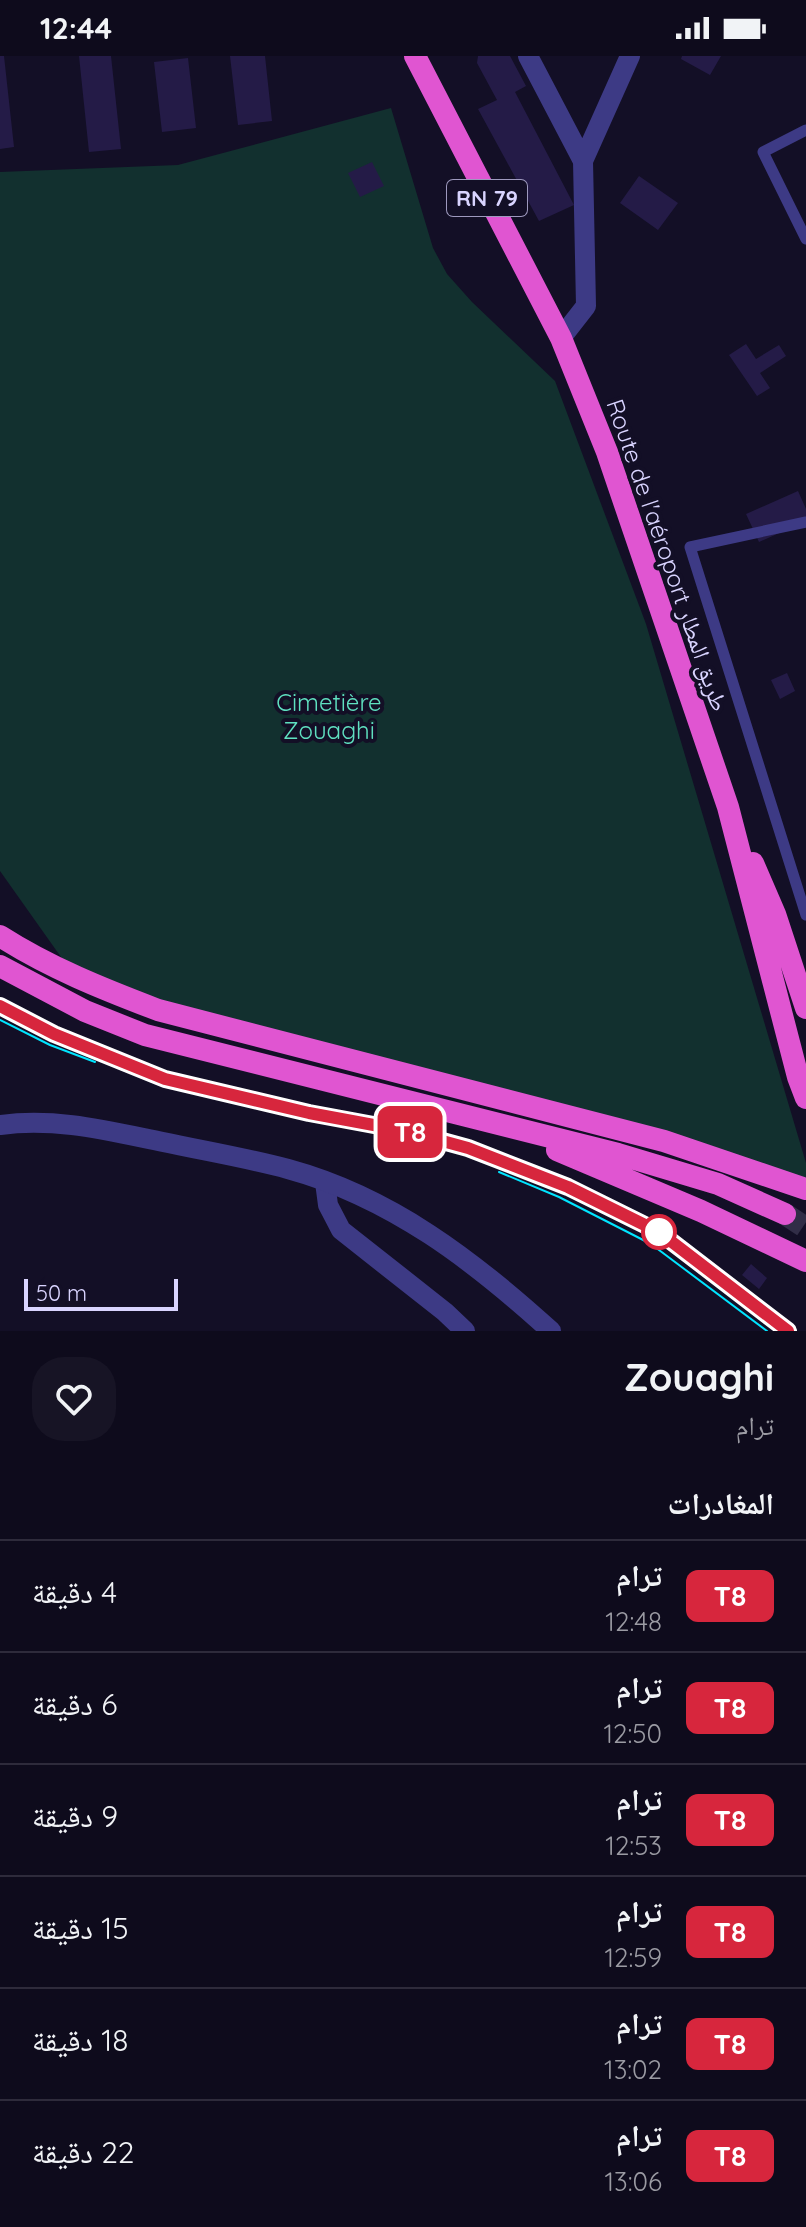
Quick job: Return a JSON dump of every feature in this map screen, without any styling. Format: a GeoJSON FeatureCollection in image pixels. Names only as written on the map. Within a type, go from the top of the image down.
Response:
{"type":"FeatureCollection","features":[{"type":"Feature","properties":{"kind":"highway","name":"Route de l'aéroport طريق المطار"},"geometry":{"type":"LineString","coordinates":[[415,56],[561,338],[629,512],[728,807],[763,947],[806,1098]]}},
{"type":"Feature","properties":{"kind":"highway","name":"RN 79"},"geometry":{"type":"LineString","coordinates":[[728,807],[775,914],[806,1008]]}},
{"type":"Feature","properties":{"kind":"highway"},"geometry":{"type":"LineString","coordinates":[[0,936],[35,958],[92,985],[158,1010],[664,1141],[806,1189]]}},
{"type":"Feature","properties":{"kind":"highway"},"geometry":{"type":"LineString","coordinates":[[0,966],[85,1011],[145,1035],[618,1154],[718,1184],[785,1214]]}},
{"type":"Feature","properties":{"kind":"highway"},"geometry":{"type":"LineString","coordinates":[[486,1120],[701,1211],[806,1261]]}},
{"type":"Feature","properties":{"kind":"street"},"geometry":{"type":"LineString","coordinates":[[528,56],[583,161]]}},
{"type":"Feature","properties":{"kind":"street"},"geometry":{"type":"LineString","coordinates":[[561,338],[586,306],[583,161],[630,56]]}},
{"type":"Feature","properties":{"kind":"street"},"geometry":{"type":"LineString","coordinates":[[0,1125],[23,1122],[72,1124],[266,1164],[325,1182],[370,1199],[413,1222],[463,1256],[551,1331]]}},
{"type":"Feature","properties":{"kind":"street"},"geometry":{"type":"LineString","coordinates":[[325,1182],[328,1205],[341,1230],[465,1331]]}},
{"type":"Feature","properties":{"kind":"lane"},"geometry":{"type":"LineString","coordinates":[[806,130],[763,152],[806,239]]}},
{"type":"Feature","properties":{"kind":"lane"},"geometry":{"type":"LineString","coordinates":[[806,522],[690,547],[806,915]]}},
{"type":"Feature","properties":{"kind":"green space","name":"Cimetière Zouaghi"},"geometry":{"type":"Polygon","coordinates":[[[391,108],[433,248],[447,274],[555,381],[646,624],[806,1163],[806,1179],[219,1030],[73,974],[0,871],[0,172],[178,165],[391,108]]]}},
{"type":"Feature","properties":{"kind":"building"},"geometry":{"type":"Polygon","coordinates":[[[0,56],[4,56],[14,147],[0,149],[0,56]]]}},
{"type":"Feature","properties":{"kind":"building"},"geometry":{"type":"Polygon","coordinates":[[[79,56],[111,56],[121,149],[89,152],[79,56]]]}},
{"type":"Feature","properties":{"kind":"building"},"geometry":{"type":"Polygon","coordinates":[[[230,56],[265,56],[272,121],[238,125],[230,56]]]}},
{"type":"Feature","properties":{"kind":"building"},"geometry":{"type":"Polygon","coordinates":[[[478,56],[510,56],[526,86],[515,92],[574,205],[539,221],[478,109],[497,100],[477,63],[478,56]]]}},
{"type":"Feature","properties":{"kind":"building"},"geometry":{"type":"Polygon","coordinates":[[[682,56],[721,56],[710,75],[681,59],[682,56]]]}},
{"type":"Feature","properties":{"kind":"building"},"geometry":{"type":"Polygon","coordinates":[[[188,58],[196,128],[162,132],[154,62],[188,58]]]}},
{"type":"Feature","properties":{"kind":"building"},"geometry":{"type":"Polygon","coordinates":[[[372,162],[384,186],[360,197],[348,173],[372,162]]]}},
{"type":"Feature","properties":{"kind":"building"},"geometry":{"type":"Polygon","coordinates":[[[639,176],[678,203],[658,230],[620,203],[639,176]]]}},
{"type":"Feature","properties":{"kind":"building"},"geometry":{"type":"Polygon","coordinates":[[[746,344],[756,359],[779,345],[786,356],[760,373],[770,388],[757,396],[729,355],[746,344]]]}},
{"type":"Feature","properties":{"kind":"building"},"geometry":{"type":"Polygon","coordinates":[[[798,491],[806,509],[806,521],[759,542],[746,514],[798,491]]]}},
{"type":"Feature","properties":{"kind":"building"},"geometry":{"type":"Polygon","coordinates":[[[787,673],[795,691],[780,699],[771,680],[787,673]]]}},
{"type":"Feature","properties":{"kind":"building"},"geometry":{"type":"Polygon","coordinates":[[[751,1264],[767,1278],[759,1289],[742,1275],[751,1264]]]}},
{"type":"Feature","properties":{"kind":"tunnel"},"geometry":{"type":"LineString","coordinates":[[785,1214],[806,1228]]}},
{"type":"Feature","properties":{"kind":"tram line"},"geometry":{"type":"LineString","coordinates":[[0,1006],[54,1034],[165,1079],[309,1113],[406,1131],[468,1148],[568,1187],[659,1232],[788,1331]]}},
{"type":"Feature","properties":{"kind":"tram line","name":"T8"},"geometry":{"type":"LineString","coordinates":[[0,1006],[54,1034],[165,1079],[309,1113],[406,1131],[468,1148],[568,1187],[659,1232],[788,1331]]}},
{"type":"Feature","properties":{"kind":"tram line"},"geometry":{"type":"LineString","coordinates":[[0,1020],[50,1045],[95,1062]]}},
{"type":"Feature","properties":{"kind":"tram line"},"geometry":{"type":"LineString","coordinates":[[376,1137],[431,1150]]}},
{"type":"Feature","properties":{"kind":"tram line"},"geometry":{"type":"LineString","coordinates":[[499,1172],[559,1197],[651,1244],[767,1331]]}}]}
